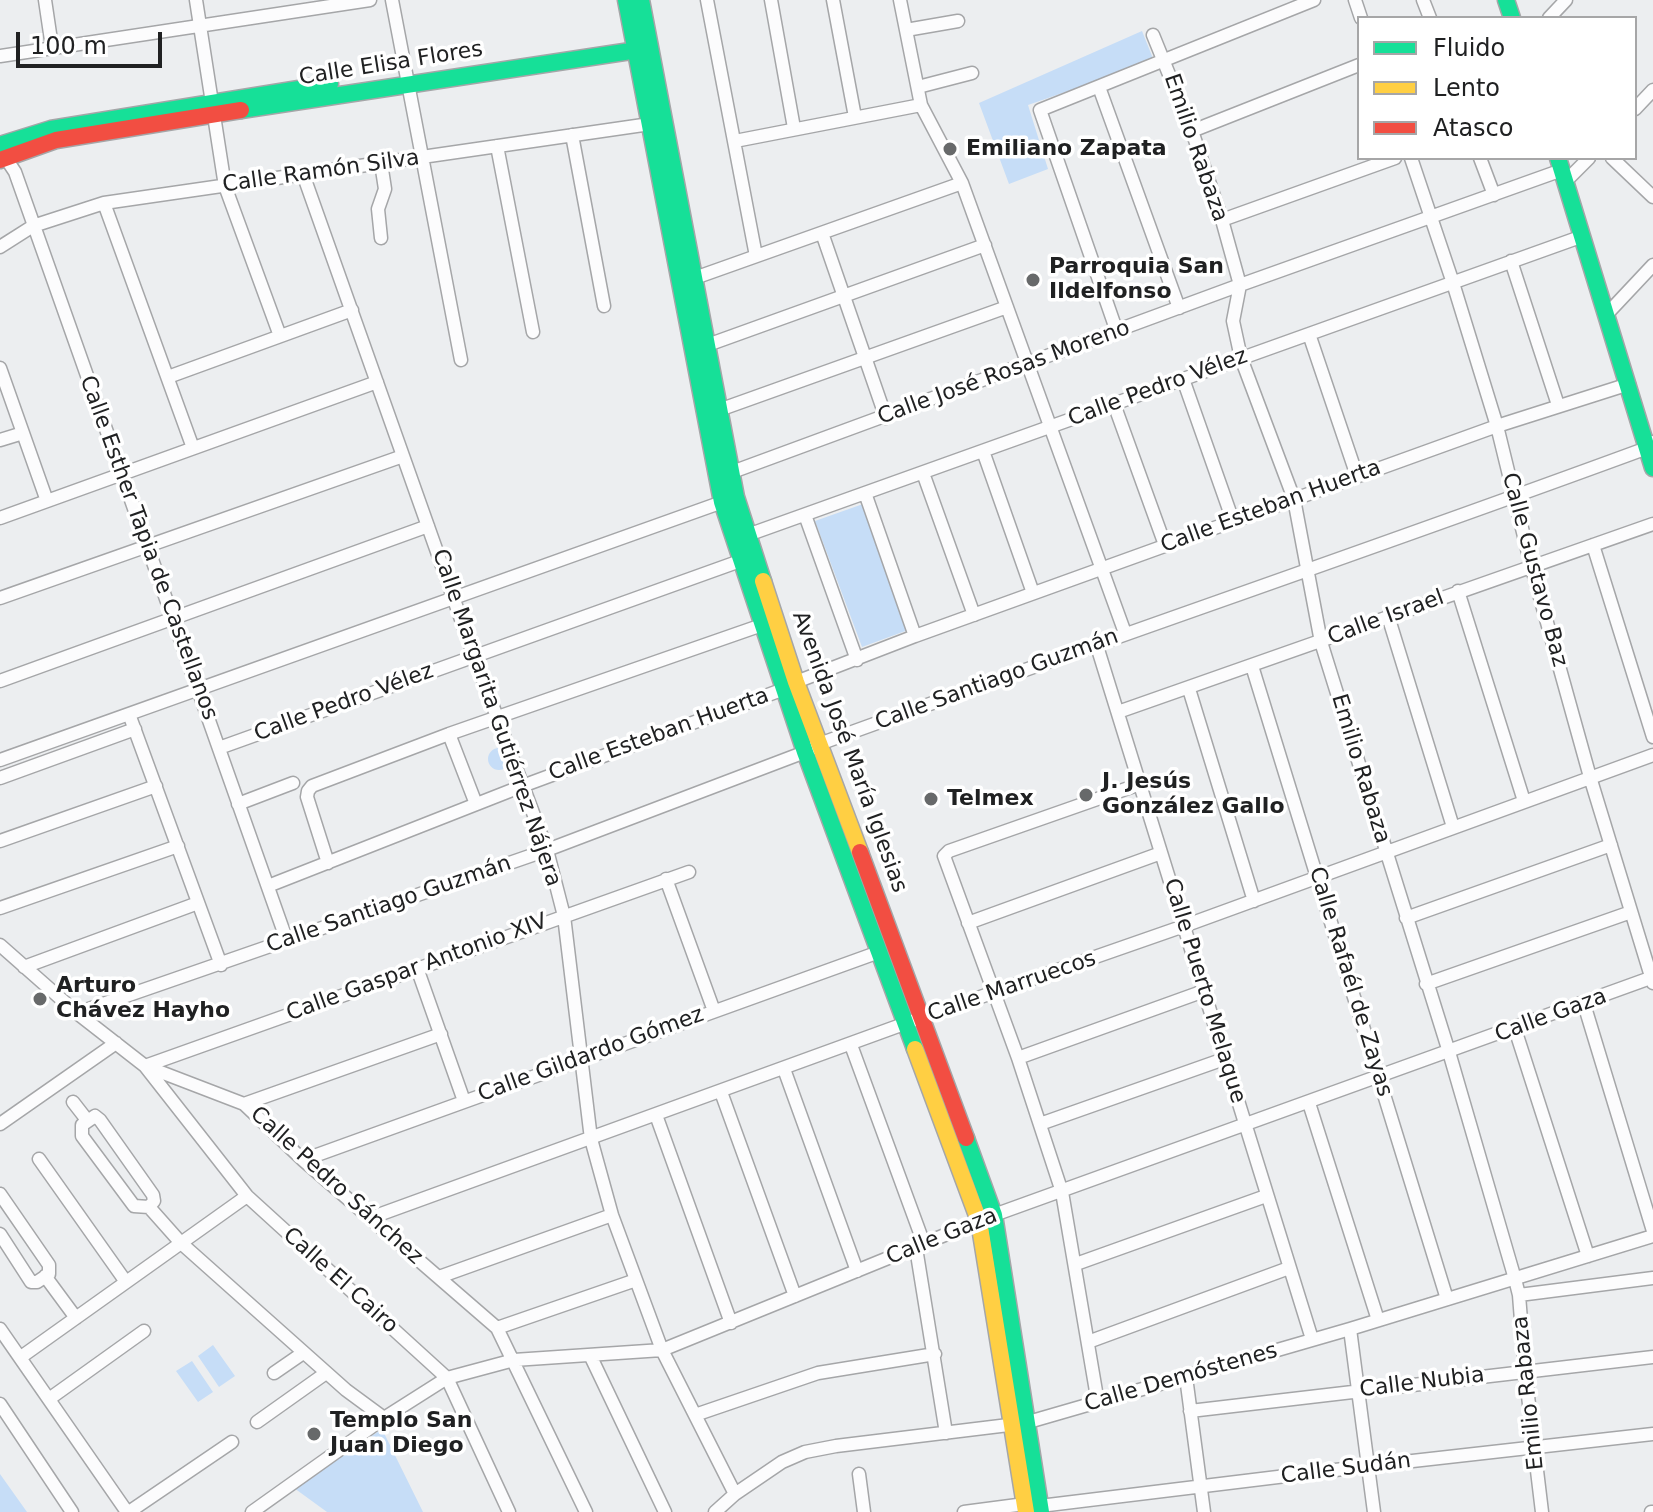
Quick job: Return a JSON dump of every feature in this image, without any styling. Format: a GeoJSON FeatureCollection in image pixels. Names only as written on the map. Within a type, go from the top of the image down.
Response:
{"type":"FeatureCollection","features":[{"type":"Feature","properties":{"kind":"main road","name":"Avenida José María Iglesias"},"geometry":{"type":"LineString","coordinates":[[626,0],[642,44],[686,281]]}},
{"type":"Feature","properties":{"kind":"main road","name":"Avenida José María Iglesias"},"geometry":{"type":"LineString","coordinates":[[641,0],[650,124],[686,281],[729,499],[740,538],[790,686],[805,752],[906,1025],[986,1218]]}},
{"type":"Feature","properties":{"kind":"main road","name":"Calle Elisa Flores"},"geometry":{"type":"LineString","coordinates":[[1,153],[51,129],[642,44]]}},
{"type":"Feature","properties":{"kind":"main road"},"geometry":{"type":"LineString","coordinates":[[1562,170],[1650,445],[1653,468]]}},
{"type":"Feature","properties":{"kind":"main road","name":"Avenida José María Iglesias"},"geometry":{"type":"LineString","coordinates":[[700,348],[719,410],[724,475]]}},
{"type":"Feature","properties":{"kind":"main road","name":"Avenida José María Iglesias"},"geometry":{"type":"LineString","coordinates":[[740,538],[740,561],[762,625],[790,686],[822,743],[923,1017],[986,1218],[1033,1509]]}},
{"type":"Feature","properties":{"kind":"street"},"geometry":{"type":"LineString","coordinates":[[45,0],[52,47]]}},
{"type":"Feature","properties":{"kind":"street"},"geometry":{"type":"LineString","coordinates":[[196,0],[225,186],[280,336]]}},
{"type":"Feature","properties":{"kind":"street"},"geometry":{"type":"LineString","coordinates":[[0,56],[370,0]]}},
{"type":"Feature","properties":{"kind":"street"},"geometry":{"type":"LineString","coordinates":[[392,0],[461,360]]}},
{"type":"Feature","properties":{"kind":"street"},"geometry":{"type":"LineString","coordinates":[[707,0],[756,256]]}},
{"type":"Feature","properties":{"kind":"street"},"geometry":{"type":"LineString","coordinates":[[771,0],[794,128]]}},
{"type":"Feature","properties":{"kind":"street"},"geometry":{"type":"LineString","coordinates":[[833,0],[855,117]]}},
{"type":"Feature","properties":{"kind":"street"},"geometry":{"type":"LineString","coordinates":[[900,0],[921,105],[962,183],[1125,633]]}},
{"type":"Feature","properties":{"kind":"street"},"geometry":{"type":"LineString","coordinates":[[1117,332],[1040,110],[1314,0]]}},
{"type":"Feature","properties":{"kind":"street"},"geometry":{"type":"LineString","coordinates":[[1551,16],[1566,0]]}},
{"type":"Feature","properties":{"kind":"street"},"geometry":{"type":"LineString","coordinates":[[906,30],[958,21]]}},
{"type":"Feature","properties":{"kind":"street","name":"Emilio Rabaza"},"geometry":{"type":"LineString","coordinates":[[1153,35],[1192,131],[1222,220],[1240,285],[1233,321],[1241,358],[1294,499],[1321,642],[1449,1052],[1515,1279],[1542,1512]]}},
{"type":"Feature","properties":{"kind":"street"},"geometry":{"type":"LineString","coordinates":[[1192,131],[1357,66]]}},
{"type":"Feature","properties":{"kind":"street"},"geometry":{"type":"LineString","coordinates":[[918,87],[972,73]]}},
{"type":"Feature","properties":{"kind":"street"},"geometry":{"type":"LineString","coordinates":[[1099,87],[1179,308]]}},
{"type":"Feature","properties":{"kind":"street"},"geometry":{"type":"LineString","coordinates":[[1637,107],[1653,90]]}},
{"type":"Feature","properties":{"kind":"street"},"geometry":{"type":"LineString","coordinates":[[735,141],[921,105]]}},
{"type":"Feature","properties":{"kind":"street","name":"Calle Ramón Silva"},"geometry":{"type":"LineString","coordinates":[[0,247],[33,226],[104,203],[650,124]]}},
{"type":"Feature","properties":{"kind":"street"},"geometry":{"type":"LineString","coordinates":[[572,135],[604,306]]}},
{"type":"Feature","properties":{"kind":"street"},"geometry":{"type":"LineString","coordinates":[[497,146],[533,332]]}},
{"type":"Feature","properties":{"kind":"street","name":"Calle Esther Tapia de Castellanos"},"geometry":{"type":"LineString","coordinates":[[1,153],[15,172],[287,941]]}},
{"type":"Feature","properties":{"kind":"street"},"geometry":{"type":"LineString","coordinates":[[1222,220],[1389,160]]}},
{"type":"Feature","properties":{"kind":"street","name":"Calle Gustavo Baz"},"geometry":{"type":"LineString","coordinates":[[1412,160],[1497,426],[1531,565],[1590,777],[1653,979]]}},
{"type":"Feature","properties":{"kind":"street"},"geometry":{"type":"LineString","coordinates":[[1481,160],[1494,195]]}},
{"type":"Feature","properties":{"kind":"street"},"geometry":{"type":"LineString","coordinates":[[1562,170],[1584,160]]}},
{"type":"Feature","properties":{"kind":"street"},"geometry":{"type":"LineString","coordinates":[[1614,160],[1653,197]]}},
{"type":"Feature","properties":{"kind":"street"},"geometry":{"type":"LineString","coordinates":[[381,163],[385,189],[378,209],[381,238]]}},
{"type":"Feature","properties":{"kind":"street","name":"Calle José Rosas Moreno"},"geometry":{"type":"LineString","coordinates":[[724,475],[1562,170]]}},
{"type":"Feature","properties":{"kind":"street","name":"Calle Margarita Gutiérrez Nájera"},"geometry":{"type":"LineString","coordinates":[[303,174],[474,656],[547,850],[564,916],[591,1139],[612,1215],[662,1350],[735,1494]]}},
{"type":"Feature","properties":{"kind":"street"},"geometry":{"type":"LineString","coordinates":[[686,281],[962,183]]}},
{"type":"Feature","properties":{"kind":"street"},"geometry":{"type":"LineString","coordinates":[[104,203],[193,448]]}},
{"type":"Feature","properties":{"kind":"street"},"geometry":{"type":"LineString","coordinates":[[822,233],[886,418]]}},
{"type":"Feature","properties":{"kind":"street","name":"Calle Pedro Vélez"},"geometry":{"type":"LineString","coordinates":[[740,538],[1583,236]]}},
{"type":"Feature","properties":{"kind":"street"},"geometry":{"type":"LineString","coordinates":[[700,348],[985,245]]}},
{"type":"Feature","properties":{"kind":"street"},"geometry":{"type":"LineString","coordinates":[[1511,261],[1558,405]]}},
{"type":"Feature","properties":{"kind":"street"},"geometry":{"type":"LineString","coordinates":[[1607,314],[1653,265]]}},
{"type":"Feature","properties":{"kind":"street"},"geometry":{"type":"LineString","coordinates":[[719,410],[1007,307]]}},
{"type":"Feature","properties":{"kind":"street"},"geometry":{"type":"LineString","coordinates":[[168,377],[352,310]]}},
{"type":"Feature","properties":{"kind":"street"},"geometry":{"type":"LineString","coordinates":[[1309,334],[1357,476]]}},
{"type":"Feature","properties":{"kind":"street"},"geometry":{"type":"LineString","coordinates":[[0,368],[47,501]]}},
{"type":"Feature","properties":{"kind":"street"},"geometry":{"type":"LineString","coordinates":[[1183,379],[1233,521]]}},
{"type":"Feature","properties":{"kind":"street"},"geometry":{"type":"LineString","coordinates":[[0,518],[377,382]]}},
{"type":"Feature","properties":{"kind":"street","name":"Calle Esteban Huerta"},"geometry":{"type":"LineString","coordinates":[[268,886],[915,636],[1497,426],[1629,384]]}},
{"type":"Feature","properties":{"kind":"street"},"geometry":{"type":"LineString","coordinates":[[1114,404],[1165,545]]}},
{"type":"Feature","properties":{"kind":"street"},"geometry":{"type":"LineString","coordinates":[[0,440],[23,433]]}},
{"type":"Feature","properties":{"kind":"street","name":"Calle Santiago Guzmán"},"geometry":{"type":"LineString","coordinates":[[77,1013],[547,850],[822,743],[1096,643],[1514,497],[1650,445]]}},
{"type":"Feature","properties":{"kind":"street"},"geometry":{"type":"LineString","coordinates":[[983,451],[1033,593]]}},
{"type":"Feature","properties":{"kind":"street"},"geometry":{"type":"LineString","coordinates":[[0,598],[403,456]]}},
{"type":"Feature","properties":{"kind":"street"},"geometry":{"type":"LineString","coordinates":[[923,473],[974,615]]}},
{"type":"Feature","properties":{"kind":"street"},"geometry":{"type":"LineString","coordinates":[[865,493],[915,636]]}},
{"type":"Feature","properties":{"kind":"street"},"geometry":{"type":"LineString","coordinates":[[0,760],[729,499]]}},
{"type":"Feature","properties":{"kind":"street"},"geometry":{"type":"LineString","coordinates":[[805,515],[857,660]]}},
{"type":"Feature","properties":{"kind":"street","name":"Calle Israel"},"geometry":{"type":"LineString","coordinates":[[1118,712],[1653,524]]}},
{"type":"Feature","properties":{"kind":"street"},"geometry":{"type":"LineString","coordinates":[[0,681],[428,526]]}},
{"type":"Feature","properties":{"kind":"street"},"geometry":{"type":"LineString","coordinates":[[1593,545],[1653,737]]}},
{"type":"Feature","properties":{"kind":"street","name":"Calle Pedro Vélez"},"geometry":{"type":"LineString","coordinates":[[219,748],[740,561]]}},
{"type":"Feature","properties":{"kind":"street"},"geometry":{"type":"LineString","coordinates":[[1458,591],[1524,801]]}},
{"type":"Feature","properties":{"kind":"street"},"geometry":{"type":"LineString","coordinates":[[1388,616],[1453,827]]}},
{"type":"Feature","properties":{"kind":"street"},"geometry":{"type":"LineString","coordinates":[[328,863],[307,797],[312,786],[449,734],[762,625]]}},
{"type":"Feature","properties":{"kind":"street","name":"Calle Puerto Melaque"},"geometry":{"type":"LineString","coordinates":[[1096,643],[1312,1339]]}},
{"type":"Feature","properties":{"kind":"street","name":"Calle Rafaél de Zayas"},"geometry":{"type":"LineString","coordinates":[[1252,666],[1447,1299]]}},
{"type":"Feature","properties":{"kind":"street"},"geometry":{"type":"LineString","coordinates":[[1189,689],[1254,901]]}},
{"type":"Feature","properties":{"kind":"street"},"geometry":{"type":"LineString","coordinates":[[129,714],[221,965]]}},
{"type":"Feature","properties":{"kind":"street"},"geometry":{"type":"LineString","coordinates":[[0,778],[135,729]]}},
{"type":"Feature","properties":{"kind":"street"},"geometry":{"type":"LineString","coordinates":[[449,734],[476,804]]}},
{"type":"Feature","properties":{"kind":"street","name":"Calle Marruecos"},"geometry":{"type":"LineString","coordinates":[[370,1218],[1653,755]]}},
{"type":"Feature","properties":{"kind":"street"},"geometry":{"type":"LineString","coordinates":[[238,804],[293,783]]}},
{"type":"Feature","properties":{"kind":"street"},"geometry":{"type":"LineString","coordinates":[[1098,1403],[1062,1192],[1018,1058],[944,856],[949,851],[1140,784]]}},
{"type":"Feature","properties":{"kind":"street"},"geometry":{"type":"LineString","coordinates":[[0,841],[156,786]]}},
{"type":"Feature","properties":{"kind":"street"},"geometry":{"type":"LineString","coordinates":[[1406,918],[1611,845]]}},
{"type":"Feature","properties":{"kind":"street"},"geometry":{"type":"LineString","coordinates":[[0,908],[178,846]]}},
{"type":"Feature","properties":{"kind":"street"},"geometry":{"type":"LineString","coordinates":[[968,923],[1161,853]]}},
{"type":"Feature","properties":{"kind":"street","name":"Calle Gaspar Antonio XIV"},"geometry":{"type":"LineString","coordinates":[[145,1066],[689,872]]}},
{"type":"Feature","properties":{"kind":"street"},"geometry":{"type":"LineString","coordinates":[[666,879],[714,1011]]}},
{"type":"Feature","properties":{"kind":"street"},"geometry":{"type":"LineString","coordinates":[[24,967],[198,903]]}},
{"type":"Feature","properties":{"kind":"street"},"geometry":{"type":"LineString","coordinates":[[1426,984],[1631,912]]}},
{"type":"Feature","properties":{"kind":"street","name":"Calle Pedro Sánchez"},"geometry":{"type":"LineString","coordinates":[[0,945],[77,1013],[145,1066],[244,1104],[303,1160],[497,1328],[586,1512]]}},
{"type":"Feature","properties":{"kind":"street","name":"Calle Gildardo Gómez"},"geometry":{"type":"LineString","coordinates":[[303,1160],[879,952]]}},
{"type":"Feature","properties":{"kind":"street"},"geometry":{"type":"LineString","coordinates":[[417,968],[464,1101]]}},
{"type":"Feature","properties":{"kind":"street","name":"Calle Gaza"},"geometry":{"type":"LineString","coordinates":[[252,1512],[384,1418],[447,1378],[514,1360],[662,1350],[986,1218],[1653,979]]}},
{"type":"Feature","properties":{"kind":"street"},"geometry":{"type":"LineString","coordinates":[[1018,1058],[1204,991]]}},
{"type":"Feature","properties":{"kind":"street"},"geometry":{"type":"LineString","coordinates":[[1584,1004],[1653,1233]]}},
{"type":"Feature","properties":{"kind":"street"},"geometry":{"type":"LineString","coordinates":[[1515,1029],[1588,1256]]}},
{"type":"Feature","properties":{"kind":"street"},"geometry":{"type":"LineString","coordinates":[[244,1104],[441,1034]]}},
{"type":"Feature","properties":{"kind":"street"},"geometry":{"type":"LineString","coordinates":[[0,1124],[116,1043]]}},
{"type":"Feature","properties":{"kind":"street"},"geometry":{"type":"LineString","coordinates":[[851,1045],[920,1246],[946,1433]]}},
{"type":"Feature","properties":{"kind":"street"},"geometry":{"type":"LineString","coordinates":[[1040,1124],[1224,1059]]}},
{"type":"Feature","properties":{"kind":"street","name":"Calle El Cairo"},"geometry":{"type":"LineString","coordinates":[[145,1066],[247,1196],[447,1378],[509,1512]]}},
{"type":"Feature","properties":{"kind":"street"},"geometry":{"type":"LineString","coordinates":[[784,1069],[857,1271]]}},
{"type":"Feature","properties":{"kind":"street"},"geometry":{"type":"LineString","coordinates":[[721,1092],[795,1296]]}},
{"type":"Feature","properties":{"kind":"street"},"geometry":{"type":"LineString","coordinates":[[73,1102],[87,1120]]}},
{"type":"Feature","properties":{"kind":"street"},"geometry":{"type":"LineString","coordinates":[[1309,1103],[1378,1320]]}},
{"type":"Feature","properties":{"kind":"street"},"geometry":{"type":"LineString","coordinates":[[656,1115],[731,1323]]}},
{"type":"Feature","properties":{"kind":"street"},"geometry":{"type":"LineString","coordinates":[[149,1207],[154,1201],[153,1195],[100,1120],[95,1116],[87,1120],[82,1125],[82,1136],[134,1206],[149,1207],[181,1243],[303,1353],[384,1418]]}},
{"type":"Feature","properties":{"kind":"street"},"geometry":{"type":"LineString","coordinates":[[39,1159],[126,1282]]}},
{"type":"Feature","properties":{"kind":"street"},"geometry":{"type":"LineString","coordinates":[[0,1194],[49,1265],[50,1272],[37,1282],[31,1282],[0,1234]]}},
{"type":"Feature","properties":{"kind":"street"},"geometry":{"type":"LineString","coordinates":[[21,1357],[247,1196]]}},
{"type":"Feature","properties":{"kind":"street"},"geometry":{"type":"LineString","coordinates":[[1076,1264],[1266,1196]]}},
{"type":"Feature","properties":{"kind":"street"},"geometry":{"type":"LineString","coordinates":[[439,1277],[612,1215]]}},
{"type":"Feature","properties":{"kind":"street","name":"Calle Demóstenes"},"geometry":{"type":"LineString","coordinates":[[715,1512],[735,1494],[782,1462],[805,1452],[1018,1425],[1350,1329],[1653,1233]]}},
{"type":"Feature","properties":{"kind":"street"},"geometry":{"type":"LineString","coordinates":[[1088,1342],[1289,1268]]}},
{"type":"Feature","properties":{"kind":"street"},"geometry":{"type":"LineString","coordinates":[[45,1276],[76,1318]]}},
{"type":"Feature","properties":{"kind":"street"},"geometry":{"type":"LineString","coordinates":[[1519,1295],[1653,1278]]}},
{"type":"Feature","properties":{"kind":"street"},"geometry":{"type":"LineString","coordinates":[[497,1328],[636,1280]]}},
{"type":"Feature","properties":{"kind":"street"},"geometry":{"type":"LineString","coordinates":[[0,1329],[128,1512],[232,1442]]}},
{"type":"Feature","properties":{"kind":"street"},"geometry":{"type":"LineString","coordinates":[[1350,1329],[1374,1512]]}},
{"type":"Feature","properties":{"kind":"street"},"geometry":{"type":"LineString","coordinates":[[49,1399],[144,1331]]}},
{"type":"Feature","properties":{"kind":"street"},"geometry":{"type":"LineString","coordinates":[[274,1373],[303,1353]]}},
{"type":"Feature","properties":{"kind":"street"},"geometry":{"type":"LineString","coordinates":[[695,1415],[818,1373],[935,1354]]}},
{"type":"Feature","properties":{"kind":"street"},"geometry":{"type":"LineString","coordinates":[[590,1355],[665,1512]]}},
{"type":"Feature","properties":{"kind":"street","name":"Calle Nubia"},"geometry":{"type":"LineString","coordinates":[[1190,1411],[1653,1357]]}},
{"type":"Feature","properties":{"kind":"street"},"geometry":{"type":"LineString","coordinates":[[257,1422],[326,1373]]}},
{"type":"Feature","properties":{"kind":"street"},"geometry":{"type":"LineString","coordinates":[[1186,1377],[1204,1512]]}},
{"type":"Feature","properties":{"kind":"street"},"geometry":{"type":"LineString","coordinates":[[0,1404],[72,1512]]}},
{"type":"Feature","properties":{"kind":"street","name":"Calle Sudán"},"geometry":{"type":"LineString","coordinates":[[964,1512],[1033,1509],[1368,1466],[1653,1434]]}},
{"type":"Feature","properties":{"kind":"street"},"geometry":{"type":"LineString","coordinates":[[859,1474],[864,1512]]}},
{"type":"Feature","properties":{"kind":"shaded area"},"geometry":{"type":"Polygon","coordinates":[[[1142,31],[1154,61],[1028,105],[1048,169],[1009,184],[979,103],[1142,31]]]}},
{"type":"Feature","properties":{"kind":"shaded area"},"geometry":{"type":"Polygon","coordinates":[[[863,504],[908,630],[862,647],[815,521],[863,504]]]}},
{"type":"Feature","properties":{"kind":"shaded area"},"geometry":{"type":"Polygon","coordinates":[[[499,748],[507,751],[510,759],[507,767],[499,770],[491,767],[488,759],[491,751],[499,748]]]}},
{"type":"Feature","properties":{"kind":"shaded area"},"geometry":{"type":"Polygon","coordinates":[[[213,1345],[235,1376],[219,1387],[198,1356],[213,1345]]]}},
{"type":"Feature","properties":{"kind":"shaded area"},"geometry":{"type":"Polygon","coordinates":[[[192,1361],[213,1392],[198,1402],[176,1371],[192,1361]]]}},
{"type":"Feature","properties":{"kind":"shaded area"},"geometry":{"type":"Polygon","coordinates":[[[382,1429],[423,1512],[327,1512],[294,1488],[382,1429]]]}},
{"type":"Feature","properties":{"kind":"shaded area"},"geometry":{"type":"Polygon","coordinates":[[[0,1474],[27,1512],[0,1512],[0,1474]]]}},
{"type":"Feature","properties":{"kind":"traffic: fast"},"geometry":{"type":"LineString","coordinates":[[626,0],[722,502],[805,752],[915,1049]]}},
{"type":"Feature","properties":{"kind":"traffic: fast"},"geometry":{"type":"LineString","coordinates":[[641,0],[736,497],[763,581]]}},
{"type":"Feature","properties":{"kind":"traffic: fast"},"geometry":{"type":"LineString","coordinates":[[1506,0],[1511,16]]}},
{"type":"Feature","properties":{"kind":"traffic: fast"},"geometry":{"type":"LineString","coordinates":[[241,110],[644,49]]}},
{"type":"Feature","properties":{"kind":"traffic: fast"},"geometry":{"type":"LineString","coordinates":[[0,145],[51,129],[330,84]]}},
{"type":"Feature","properties":{"kind":"traffic: fast"},"geometry":{"type":"LineString","coordinates":[[1559,160],[1653,468]]}},
{"type":"Feature","properties":{"kind":"traffic: fast"},"geometry":{"type":"LineString","coordinates":[[966,1138],[994,1215],[1041,1512]]}},
{"type":"Feature","properties":{"kind":"traffic: slow"},"geometry":{"type":"LineString","coordinates":[[763,581],[796,682],[860,852]]}},
{"type":"Feature","properties":{"kind":"traffic: slow"},"geometry":{"type":"LineString","coordinates":[[915,1049],[979,1221],[1026,1512]]}},
{"type":"Feature","properties":{"kind":"traffic: jam"},"geometry":{"type":"LineString","coordinates":[[0,160],[56,140],[241,110]]}},
{"type":"Feature","properties":{"kind":"traffic: jam"},"geometry":{"type":"LineString","coordinates":[[860,852],[966,1138]]}},
{"type":"Feature","properties":{"kind":"place","name":"Emiliano Zapata"},"geometry":{"type":"Point","coordinates":[950,149]}},
{"type":"Feature","properties":{"kind":"place","name":"Parroquia San Ildelfonso"},"geometry":{"type":"Point","coordinates":[1033,280]}},
{"type":"Feature","properties":{"kind":"place","name":"J. Jesús González Gallo"},"geometry":{"type":"Point","coordinates":[1086,795]}},
{"type":"Feature","properties":{"kind":"place","name":"Telmex"},"geometry":{"type":"Point","coordinates":[931,799]}},
{"type":"Feature","properties":{"kind":"place","name":"Arturo Chávez Hayho"},"geometry":{"type":"Point","coordinates":[40,999]}},
{"type":"Feature","properties":{"kind":"place","name":"Templo San Juan Diego"},"geometry":{"type":"Point","coordinates":[314,1434]}}]}
